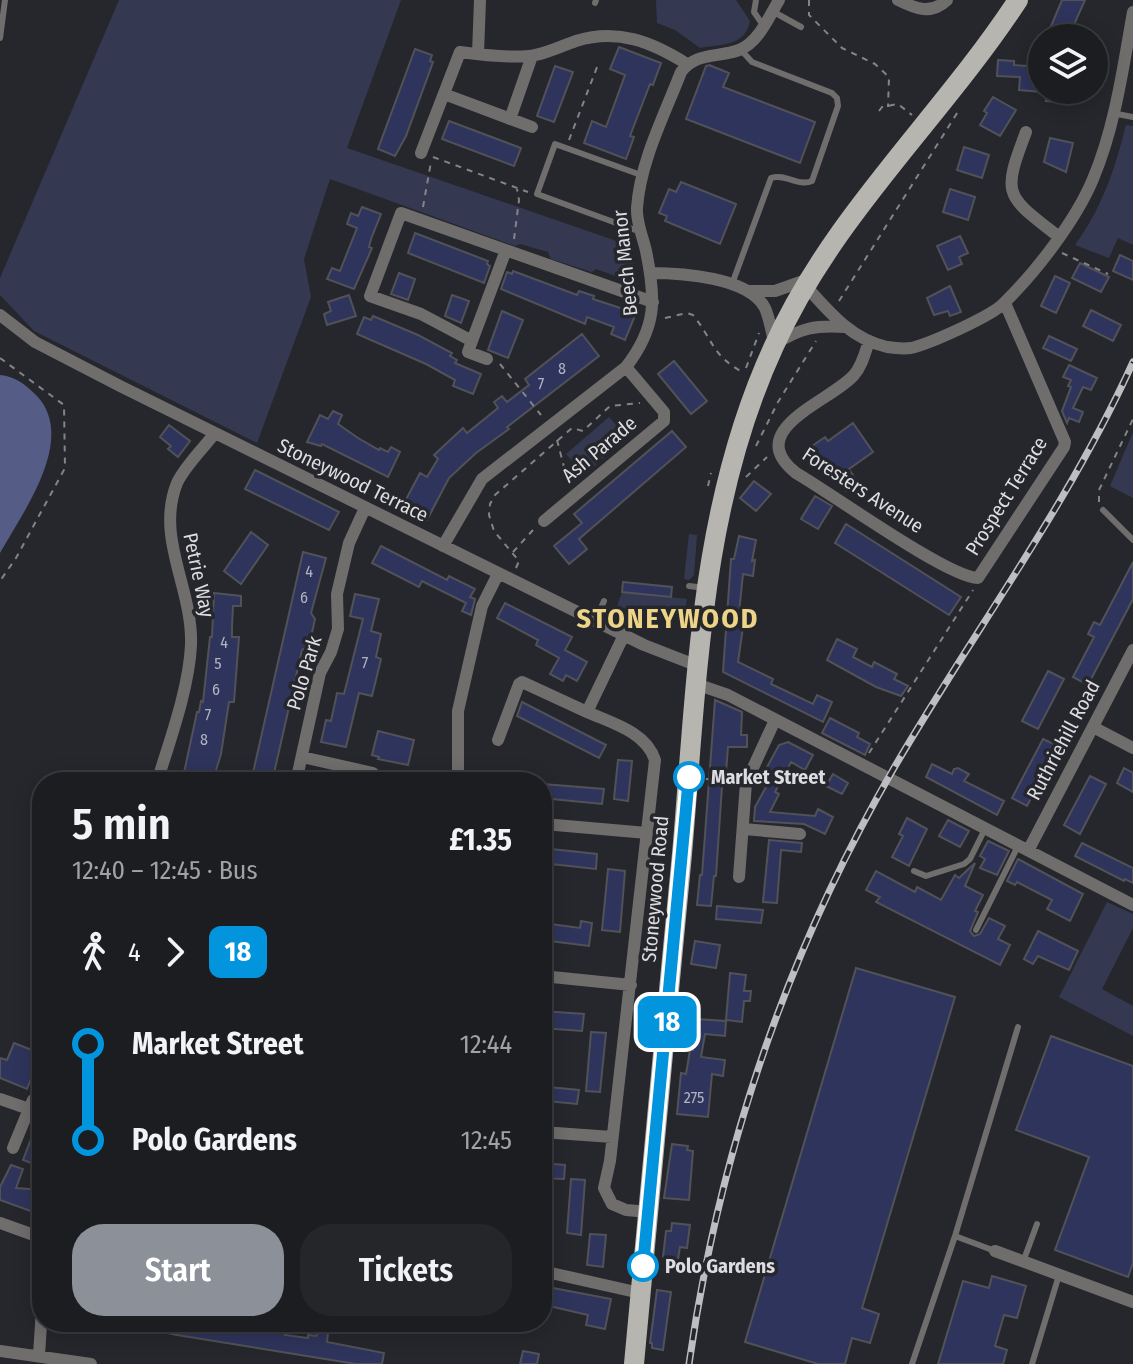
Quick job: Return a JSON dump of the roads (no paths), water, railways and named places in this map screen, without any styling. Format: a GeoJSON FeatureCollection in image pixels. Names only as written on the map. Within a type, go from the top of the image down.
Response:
{"type":"FeatureCollection","features":[{"type":"Feature","properties":{"kind":"main road","name":"Stoneywood Road"},"geometry":{"type":"LineString","coordinates":[[634,1364],[689,777],[697,675],[698,587],[718,513],[746,418],[775,344],[808,282],[854,211],[967,73],[1018,0]]}},
{"type":"Feature","properties":{"kind":"street"},"geometry":{"type":"LineString","coordinates":[[478,54],[480,0]]}},
{"type":"Feature","properties":{"kind":"street"},"geometry":{"type":"LineString","coordinates":[[898,0],[924,10],[936,9],[947,0]]}},
{"type":"Feature","properties":{"kind":"street"},"geometry":{"type":"LineString","coordinates":[[421,153],[460,52],[532,56],[609,34],[638,39],[663,49],[687,64],[698,58],[740,50],[753,39],[775,6]]}},
{"type":"Feature","properties":{"kind":"street"},"geometry":{"type":"LineString","coordinates":[[750,291],[766,309],[775,344],[797,330],[829,321],[869,341],[884,346],[910,348],[995,311],[1055,242],[1094,176],[1104,148],[1133,12]]}},
{"type":"Feature","properties":{"kind":"street"},"geometry":{"type":"LineString","coordinates":[[510,119],[532,56]]}},
{"type":"Feature","properties":{"kind":"street","name":"Beech Manor"},"geometry":{"type":"LineString","coordinates":[[443,546],[482,479],[626,367],[643,346],[652,318],[653,302],[637,212],[642,176],[681,72],[687,64]]}},
{"type":"Feature","properties":{"kind":"street"},"geometry":{"type":"LineString","coordinates":[[444,94],[532,127]]}},
{"type":"Feature","properties":{"kind":"street"},"geometry":{"type":"LineString","coordinates":[[1026,132],[1010,174],[1010,190],[1055,242]]}},
{"type":"Feature","properties":{"kind":"street"},"geometry":{"type":"LineString","coordinates":[[472,341],[421,314],[370,296],[401,213],[653,302]]}},
{"type":"Feature","properties":{"kind":"street"},"geometry":{"type":"LineString","coordinates":[[487,359],[468,352],[509,251]]}},
{"type":"Feature","properties":{"kind":"street"},"geometry":{"type":"LineString","coordinates":[[650,273],[704,277],[750,291],[775,291],[808,282],[829,321]]}},
{"type":"Feature","properties":{"kind":"street","name":"Prospect Terrace"},"geometry":{"type":"LineString","coordinates":[[978,578],[1065,442],[1005,303]]}},
{"type":"Feature","properties":{"kind":"street","name":"Stoneywood Terrace"},"geometry":{"type":"LineString","coordinates":[[0,315],[35,342],[214,434],[624,635],[697,675]]}},
{"type":"Feature","properties":{"kind":"street","name":"Foresters Avenue"},"geometry":{"type":"LineString","coordinates":[[869,341],[853,376],[795,417],[782,432],[782,457],[796,473],[948,568],[978,578]]}},
{"type":"Feature","properties":{"kind":"street","name":"Ash Parade"},"geometry":{"type":"LineString","coordinates":[[544,521],[664,421],[664,412],[626,367]]}},
{"type":"Feature","properties":{"kind":"street","name":"Petrie Way"},"geometry":{"type":"LineString","coordinates":[[160,772],[187,674],[191,647],[191,620],[170,540],[168,515],[178,480],[214,434]]}},
{"type":"Feature","properties":{"kind":"street","name":"Polo Park"},"geometry":{"type":"LineString","coordinates":[[298,772],[320,673],[338,629],[337,594],[349,543],[365,508]]}},
{"type":"Feature","properties":{"kind":"street"},"geometry":{"type":"LineString","coordinates":[[458,772],[458,711],[482,606],[503,577]]}},
{"type":"Feature","properties":{"kind":"street"},"geometry":{"type":"LineString","coordinates":[[587,712],[624,635]]}},
{"type":"Feature","properties":{"kind":"street","name":"Ruthriehill Road"},"geometry":{"type":"LineString","coordinates":[[1024,846],[1093,727],[1133,650]]}},
{"type":"Feature","properties":{"kind":"street"},"geometry":{"type":"LineString","coordinates":[[697,675],[775,720],[1133,905]]}},
{"type":"Feature","properties":{"kind":"street"},"geometry":{"type":"LineString","coordinates":[[498,740],[522,682],[634,733],[651,747],[655,760],[631,985],[604,1188],[612,1204],[626,1210],[649,1212]]}},
{"type":"Feature","properties":{"kind":"street"},"geometry":{"type":"LineString","coordinates":[[739,877],[746,783],[775,720]]}},
{"type":"Feature","properties":{"kind":"street"},"geometry":{"type":"LineString","coordinates":[[1093,727],[1133,748]]}},
{"type":"Feature","properties":{"kind":"street"},"geometry":{"type":"LineString","coordinates":[[302,757],[369,772]]}},
{"type":"Feature","properties":{"kind":"street"},"geometry":{"type":"LineString","coordinates":[[552,825],[647,833]]}},
{"type":"Feature","properties":{"kind":"street"},"geometry":{"type":"LineString","coordinates":[[744,829],[800,834]]}},
{"type":"Feature","properties":{"kind":"street"},"geometry":{"type":"LineString","coordinates":[[552,977],[631,985]]}},
{"type":"Feature","properties":{"kind":"street"},"geometry":{"type":"LineString","coordinates":[[0,1099],[29,1109]]}},
{"type":"Feature","properties":{"kind":"street"},"geometry":{"type":"LineString","coordinates":[[13,1148],[32,1102]]}},
{"type":"Feature","properties":{"kind":"street"},"geometry":{"type":"LineString","coordinates":[[552,1133],[612,1137]]}},
{"type":"Feature","properties":{"kind":"street"},"geometry":{"type":"LineString","coordinates":[[0,1223],[32,1234]]}},
{"type":"Feature","properties":{"kind":"street"},"geometry":{"type":"LineString","coordinates":[[995,1251],[1133,1302]]}},
{"type":"Feature","properties":{"kind":"street"},"geometry":{"type":"LineString","coordinates":[[552,1273],[640,1293]]}},
{"type":"Feature","properties":{"kind":"street"},"geometry":{"type":"LineString","coordinates":[[39,1355],[40,1332]]}},
{"type":"Feature","properties":{"kind":"street"},"geometry":{"type":"LineString","coordinates":[[0,1351],[91,1364]]}},
{"type":"Feature","properties":{"kind":"lane"},"geometry":{"type":"LineString","coordinates":[[0,38],[5,0]]}},
{"type":"Feature","properties":{"kind":"lane"},"geometry":{"type":"LineString","coordinates":[[756,0],[754,12],[764,25]]}},
{"type":"Feature","properties":{"kind":"lane"},"geometry":{"type":"LineString","coordinates":[[775,6],[801,27]]}},
{"type":"Feature","properties":{"kind":"lane"},"geometry":{"type":"LineString","coordinates":[[732,284],[771,178],[781,176],[805,183],[812,181],[838,106],[837,98],[832,93],[752,62],[740,50]]}},
{"type":"Feature","properties":{"kind":"lane"},"geometry":{"type":"LineString","coordinates":[[1112,113],[1133,117]]}},
{"type":"Feature","properties":{"kind":"lane"},"geometry":{"type":"LineString","coordinates":[[642,176],[555,144],[537,194],[642,233]]}},
{"type":"Feature","properties":{"kind":"lane"},"geometry":{"type":"LineString","coordinates":[[1103,510],[1133,540]]}},
{"type":"Feature","properties":{"kind":"lane"},"geometry":{"type":"LineString","coordinates":[[595,621],[604,601]]}},
{"type":"Feature","properties":{"kind":"lane"},"geometry":{"type":"LineString","coordinates":[[914,871],[926,876],[964,864],[970,859],[986,827]]}},
{"type":"Feature","properties":{"kind":"lane"},"geometry":{"type":"LineString","coordinates":[[976,930],[1024,846]]}},
{"type":"Feature","properties":{"kind":"lane"},"geometry":{"type":"LineString","coordinates":[[912,1364],[955,1236],[1018,1027]]}},
{"type":"Feature","properties":{"kind":"lane"},"geometry":{"type":"LineString","coordinates":[[1023,1262],[1037,1224]]}},
{"type":"Feature","properties":{"kind":"lane"},"geometry":{"type":"LineString","coordinates":[[955,1236],[995,1251]]}},
{"type":"Feature","properties":{"kind":"lane"},"geometry":{"type":"LineString","coordinates":[[1032,1364],[1059,1275]]}},
{"type":"Feature","properties":{"kind":"railway"},"geometry":{"type":"LineString","coordinates":[[689,1364],[702,1285],[739,1131],[790,982],[821,909],[894,768],[1050,518],[1133,362]]}},
{"type":"Feature","properties":{"kind":"place","name":"Market Street"},"geometry":{"type":"Point","coordinates":[689,777]}},
{"type":"Feature","properties":{"kind":"place","name":"Polo Gardens"},"geometry":{"type":"Point","coordinates":[643,1266]}},
{"type":"Feature","properties":{"kind":"district","name":"STONEYWOOD"},"geometry":{"type":"Point","coordinates":[668,618]}}]}
